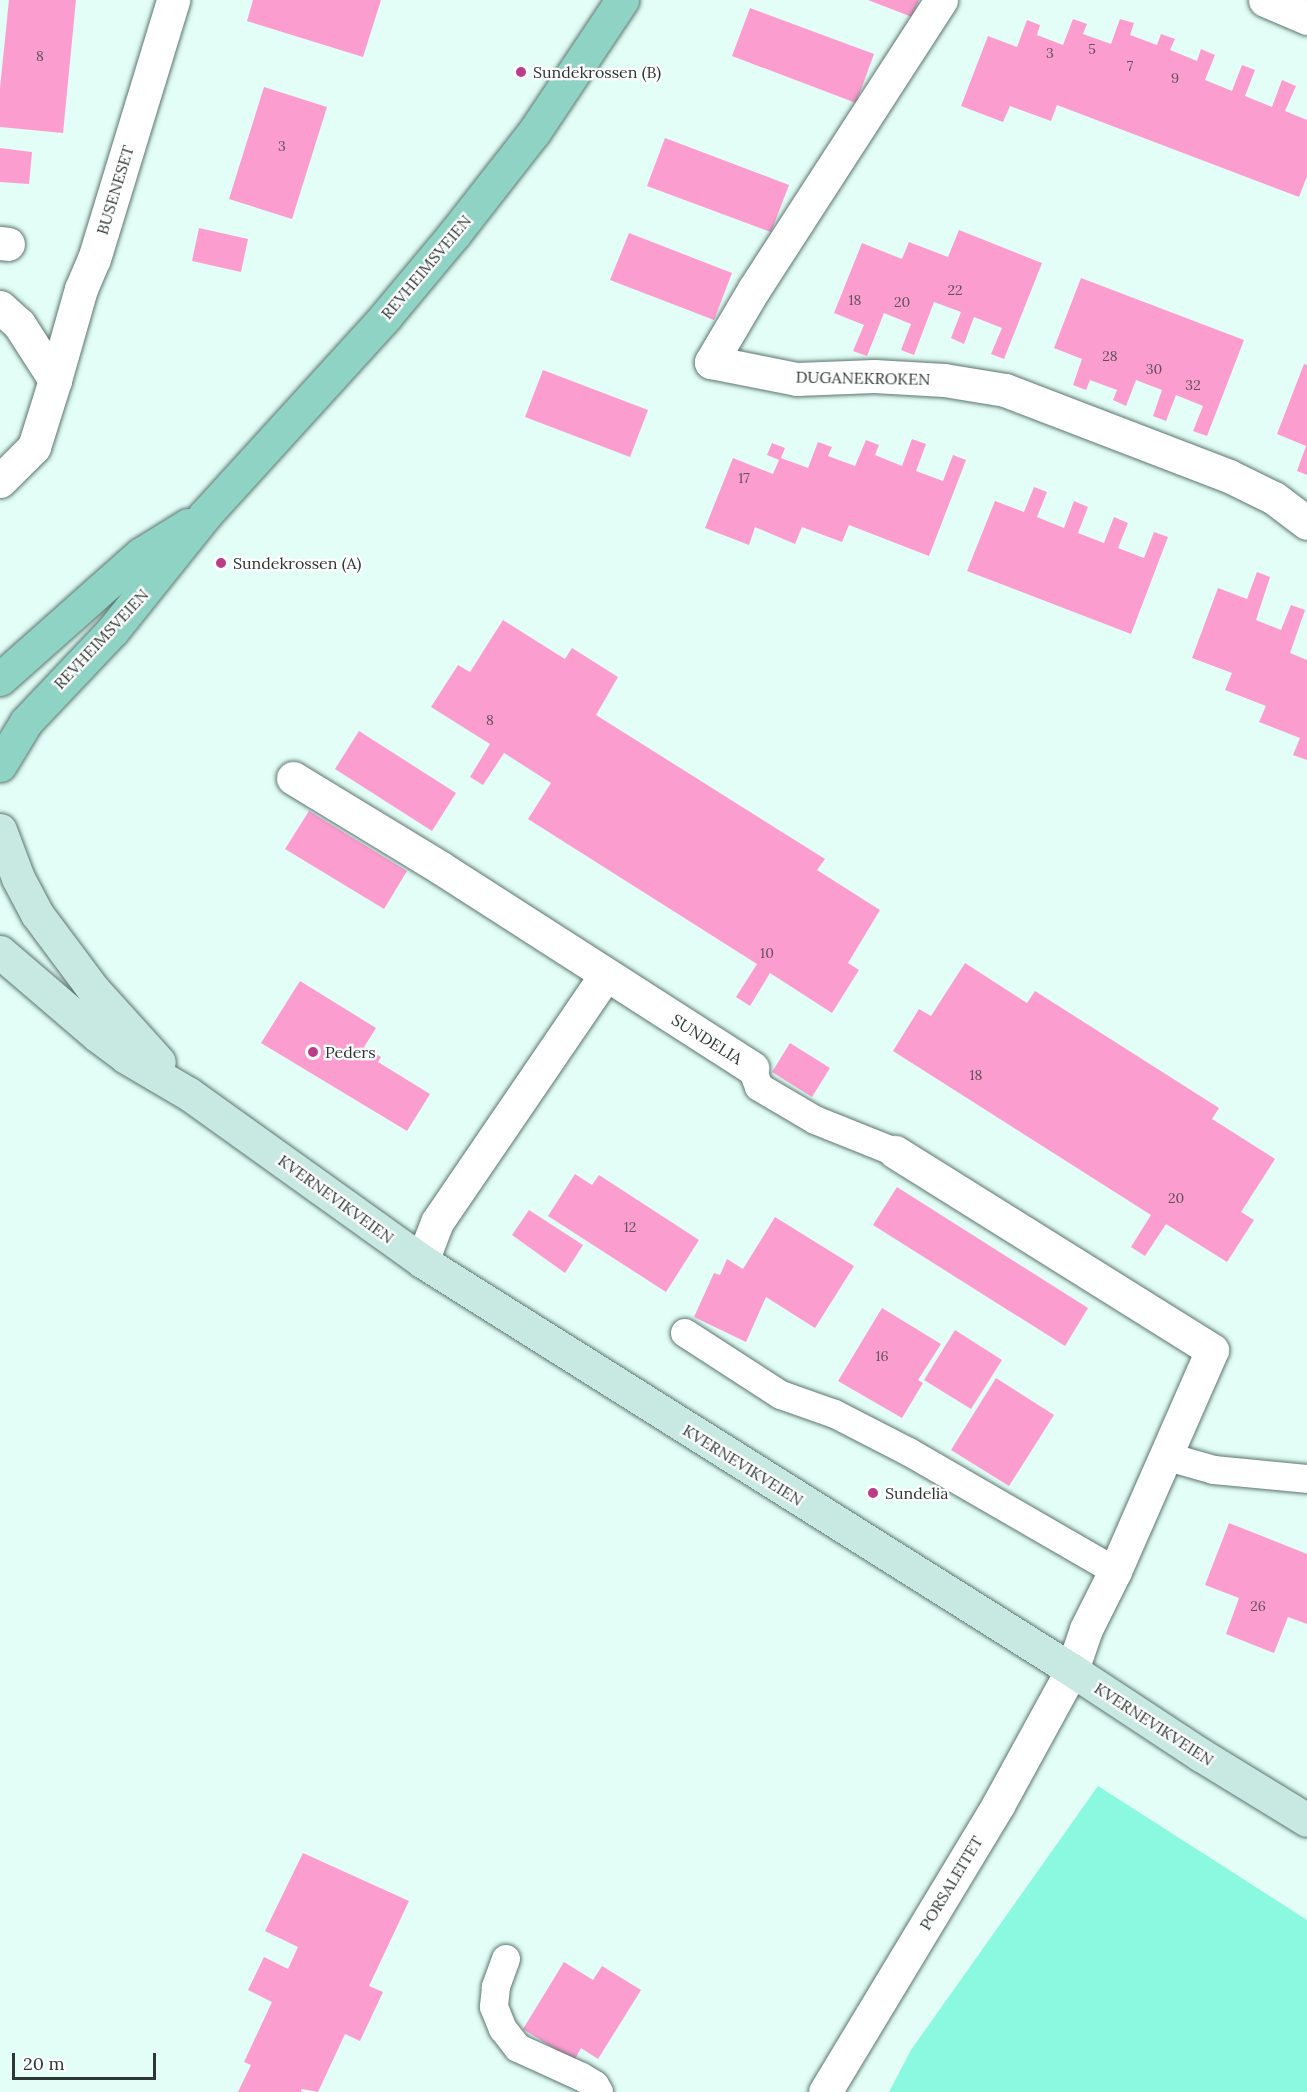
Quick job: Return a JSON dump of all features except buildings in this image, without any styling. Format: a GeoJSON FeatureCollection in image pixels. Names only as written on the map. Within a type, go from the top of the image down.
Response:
{"type":"FeatureCollection","features":[{"type":"Feature","properties":{"kind":"main road","name":"REVHEIMSVEIEN"},"geometry":{"type":"LineString","coordinates":[[0,765],[26,722],[113,630],[205,515],[385,316],[455,234],[534,132],[622,0]]}},
{"type":"Feature","properties":{"kind":"main road","name":"REVHEIMSVEIEN"},"geometry":{"type":"LineString","coordinates":[[0,679],[141,554],[205,515]]}},
{"type":"Feature","properties":{"kind":"main road","name":"KVERNEVIKVEIEN"},"geometry":{"type":"LineString","coordinates":[[0,830],[18,878],[37,914],[62,949],[132,1034],[189,1094]]}},
{"type":"Feature","properties":{"kind":"main road","name":"KVERNEVIKVEIEN"},"geometry":{"type":"LineString","coordinates":[[0,952],[50,998],[126,1057],[189,1094],[422,1261],[1307,1820]]}},
{"type":"Feature","properties":{"kind":"street","name":"BUSENESET"},"geometry":{"type":"LineString","coordinates":[[0,481],[34,447],[56,380],[81,289],[94,259],[173,0]]}},
{"type":"Feature","properties":{"kind":"street","name":"DUGANEKROKEN"},"geometry":{"type":"LineString","coordinates":[[941,0],[754,289],[711,362],[797,379],[874,376],[944,380],[1005,390],[1229,476],[1274,498],[1307,523]]}},
{"type":"Feature","properties":{"kind":"street"},"geometry":{"type":"LineString","coordinates":[[1265,0],[1307,18]]}},
{"type":"Feature","properties":{"kind":"street"},"geometry":{"type":"LineString","coordinates":[[0,307],[19,324],[56,380]]}},
{"type":"Feature","properties":{"kind":"street","name":"SUNDELIA"},"geometry":{"type":"LineString","coordinates":[[293,778],[441,868],[605,976],[752,1068]]}},
{"type":"Feature","properties":{"kind":"street"},"geometry":{"type":"LineString","coordinates":[[422,1261],[437,1222],[605,976]]}},
{"type":"Feature","properties":{"kind":"street","name":"SUNDELIA"},"geometry":{"type":"LineString","coordinates":[[895,1152],[1212,1350],[1115,1571],[1086,1629],[1072,1670]]}},
{"type":"Feature","properties":{"kind":"street","name":"PORSALEITET"},"geometry":{"type":"LineString","coordinates":[[825,2092],[998,1805],[1072,1670]]}},
{"type":"Feature","properties":{"kind":"lane","name":"SUNDELIA"},"geometry":{"type":"LineString","coordinates":[[752,1068],[759,1087],[777,1098],[815,1120],[895,1152]]}},
{"type":"Feature","properties":{"kind":"lane"},"geometry":{"type":"LineString","coordinates":[[685,1333],[781,1395],[835,1414],[909,1452],[1115,1571]]}},
{"type":"Feature","properties":{"kind":"lane"},"geometry":{"type":"LineString","coordinates":[[1165,1456],[1214,1470],[1307,1479]]}},
{"type":"Feature","properties":{"kind":"lane"},"geometry":{"type":"LineString","coordinates":[[506,1959],[496,1987],[494,2007],[503,2029],[518,2048],[595,2085],[599,2092]]}},
{"type":"Feature","properties":{"kind":"green space"},"geometry":{"type":"Polygon","coordinates":[[[1098,1786],[1307,1920],[1307,2092],[889,2092],[911,2050],[1098,1786]]]}},
{"type":"Feature","properties":{"kind":"place","name":"Sundekrossen (B)"},"geometry":{"type":"Point","coordinates":[521,72]}},
{"type":"Feature","properties":{"kind":"place","name":"Sundekrossen (A)"},"geometry":{"type":"Point","coordinates":[221,563]}},
{"type":"Feature","properties":{"kind":"place","name":"Peders"},"geometry":{"type":"Point","coordinates":[313,1052]}},
{"type":"Feature","properties":{"kind":"place","name":"Sundelia"},"geometry":{"type":"Point","coordinates":[873,1493]}}]}
